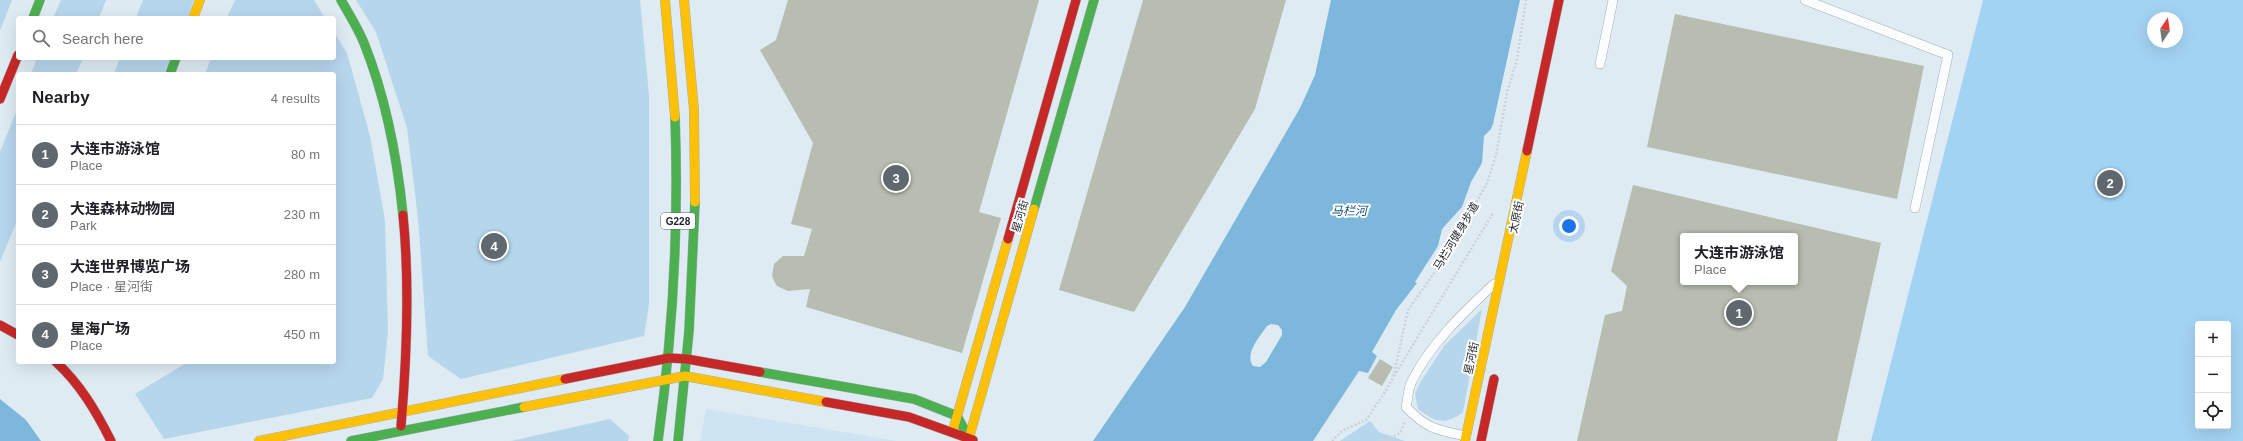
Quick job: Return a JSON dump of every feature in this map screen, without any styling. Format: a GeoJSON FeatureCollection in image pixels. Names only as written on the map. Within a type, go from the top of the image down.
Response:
{"type":"FeatureCollection","features":[{"type":"Feature","properties":{"kind":"main road"},"geometry":{"type":"LineString","coordinates":[[34,16],[40,0]]}},
{"type":"Feature","properties":{"kind":"main road"},"geometry":{"type":"LineString","coordinates":[[193,16],[200,0]]}},
{"type":"Feature","properties":{"kind":"main road"},"geometry":{"type":"LineString","coordinates":[[341,0],[364,42],[382,96],[394,153],[402,209],[406,266],[407,372],[400,441]]}},
{"type":"Feature","properties":{"kind":"main road","name":"G228"},"geometry":{"type":"LineString","coordinates":[[658,441],[674,319],[678,216],[677,130],[665,0]]}},
{"type":"Feature","properties":{"kind":"main road","name":"G228"},"geometry":{"type":"LineString","coordinates":[[678,441],[687,359],[696,224],[694,128],[684,0]]}},
{"type":"Feature","properties":{"kind":"main road","name":"星河街"},"geometry":{"type":"LineString","coordinates":[[953,431],[1076,0]]}},
{"type":"Feature","properties":{"kind":"main road","name":"星河街"},"geometry":{"type":"LineString","coordinates":[[972,439],[1094,0]]}},
{"type":"Feature","properties":{"kind":"main road","name":"太原街"},"geometry":{"type":"LineString","coordinates":[[1500,279],[1559,0]]}},
{"type":"Feature","properties":{"kind":"main road"},"geometry":{"type":"LineString","coordinates":[[0,99],[16,60]]}},
{"type":"Feature","properties":{"kind":"main road"},"geometry":{"type":"LineString","coordinates":[[171,72],[175,60]]}},
{"type":"Feature","properties":{"kind":"main road","name":"星河街"},"geometry":{"type":"LineString","coordinates":[[1466,439],[1500,279]]}},
{"type":"Feature","properties":{"kind":"main road"},"geometry":{"type":"LineString","coordinates":[[0,325],[16,334]]}},
{"type":"Feature","properties":{"kind":"main road"},"geometry":{"type":"LineString","coordinates":[[259,441],[669,358],[687,359],[914,399],[957,416],[972,439]]}},
{"type":"Feature","properties":{"kind":"main road"},"geometry":{"type":"LineString","coordinates":[[58,364],[82,389],[99,416],[111,441]]}},
{"type":"Feature","properties":{"kind":"main road"},"geometry":{"type":"LineString","coordinates":[[1481,440],[1497,366]]}},
{"type":"Feature","properties":{"kind":"main road"},"geometry":{"type":"LineString","coordinates":[[351,441],[666,378],[685,376],[910,417],[972,439]]}},
{"type":"Feature","properties":{"kind":"lane"},"geometry":{"type":"LineString","coordinates":[[1600,64],[1614,0]]}},
{"type":"Feature","properties":{"kind":"lane"},"geometry":{"type":"LineString","coordinates":[[1804,0],[1948,55],[1914,208]]}},
{"type":"Feature","properties":{"kind":"lane"},"geometry":{"type":"LineString","coordinates":[[1481,440],[1466,439],[1436,430],[1419,421],[1406,407],[1411,383],[1430,354],[1444,336],[1500,279]]}},
{"type":"Feature","properties":{"kind":"path","name":"马栏河健身步道"},"geometry":{"type":"LineString","coordinates":[[1332,441],[1342,431],[1366,420],[1393,378],[1408,310],[1444,259],[1487,183],[1496,155],[1507,93],[1517,59],[1526,0]]}},
{"type":"Feature","properties":{"kind":"path"},"geometry":{"type":"LineString","coordinates":[[1393,378],[1496,208]]}},
{"type":"Feature","properties":{"kind":"path"},"geometry":{"type":"LineString","coordinates":[[1383,441],[1400,433],[1403,424],[1412,413]]}},
{"type":"Feature","properties":{"kind":"shaded area"},"geometry":{"type":"Polygon","coordinates":[[[0,0],[12,0],[0,31],[0,0]]]}},
{"type":"Feature","properties":{"kind":"shaded area"},"geometry":{"type":"Polygon","coordinates":[[[61,0],[106,0],[100,16],[54,16],[61,0]]]}},
{"type":"Feature","properties":{"kind":"shaded area"},"geometry":{"type":"Polygon","coordinates":[[[143,0],[194,0],[188,16],[137,16],[143,0]]]}},
{"type":"Feature","properties":{"kind":"shaded area"},"geometry":{"type":"Polygon","coordinates":[[[235,0],[314,0],[324,16],[228,16],[235,0]]]}},
{"type":"Feature","properties":{"kind":"shaded area"},"geometry":{"type":"Polygon","coordinates":[[[356,0],[640,0],[649,95],[649,304],[644,336],[461,379],[428,356],[418,218],[407,128],[376,32],[356,0]]]}},
{"type":"Feature","properties":{"kind":"shaded area"},"geometry":{"type":"Polygon","coordinates":[[[1983,0],[2243,0],[2243,441],[1871,441],[1983,0]]]}},
{"type":"Feature","properties":{"kind":"shaded area"},"geometry":{"type":"Polygon","coordinates":[[[336,35],[347,53],[370,136],[385,220],[388,331],[383,379],[372,398],[164,439],[135,394],[185,364],[336,364],[336,72],[206,72],[210,60],[336,60],[336,35]]]}},
{"type":"Feature","properties":{"kind":"shaded area"},"geometry":{"type":"Polygon","coordinates":[[[36,60],[82,60],[77,72],[32,72],[36,60]]]}},
{"type":"Feature","properties":{"kind":"shaded area"},"geometry":{"type":"Polygon","coordinates":[[[119,60],[170,60],[165,72],[115,72],[119,60]]]}},
{"type":"Feature","properties":{"kind":"shaded area"},"geometry":{"type":"Polygon","coordinates":[[[16,112],[16,223],[0,262],[0,152],[16,112]]]}},
{"type":"Feature","properties":{"kind":"shaded area"},"geometry":{"type":"Polygon","coordinates":[[[1482,309],[1463,412],[1445,421],[1440,421],[1430,417],[1418,409],[1415,394],[1420,383],[1444,346],[1482,309]]]}},
{"type":"Feature","properties":{"kind":"shaded area"},"geometry":{"type":"Polygon","coordinates":[[[706,409],[896,441],[700,441],[706,409]]]}},
{"type":"Feature","properties":{"kind":"shaded area"},"geometry":{"type":"Polygon","coordinates":[[[610,419],[629,436],[628,441],[511,441],[610,419]]]}},
{"type":"Feature","properties":{"kind":"shaded area"},"geometry":{"type":"Polygon","coordinates":[[[1370,421],[1379,432],[1405,441],[1340,441],[1370,421]]]}},
{"type":"Feature","properties":{"kind":"water","name":"马栏河"},"geometry":{"type":"Polygon","coordinates":[[[1331,0],[1520,0],[1493,124],[1491,129],[1484,136],[1482,163],[1471,182],[1462,207],[1442,229],[1438,246],[1415,282],[1417,283],[1396,310],[1372,352],[1377,356],[1368,373],[1359,371],[1313,441],[1093,441],[1185,307],[1300,108],[1315,75],[1331,0]],[[1271,324],[1267,326],[1257,340],[1250,356],[1253,366],[1260,367],[1266,362],[1282,335],[1282,330],[1278,325],[1271,324]]]}},
{"type":"Feature","properties":{"kind":"water"},"geometry":{"type":"Polygon","coordinates":[[[0,399],[26,420],[41,441],[0,441],[0,399]]]}},
{"type":"Feature","properties":{"kind":"building"},"geometry":{"type":"Polygon","coordinates":[[[788,0],[1039,0],[979,212],[1001,218],[962,353],[806,307],[810,289],[788,291],[777,286],[774,281],[772,276],[774,264],[783,256],[804,256],[812,229],[791,224],[813,143],[760,50],[776,40],[788,0]]]}},
{"type":"Feature","properties":{"kind":"building"},"geometry":{"type":"Polygon","coordinates":[[[1143,0],[1286,0],[1255,109],[1134,312],[1059,290],[1143,0]]]}},
{"type":"Feature","properties":{"kind":"building"},"geometry":{"type":"Polygon","coordinates":[[[1675,14],[1924,66],[1897,199],[1647,147],[1675,14]]]}},
{"type":"Feature","properties":{"kind":"building"},"geometry":{"type":"Polygon","coordinates":[[[1633,185],[1881,243],[1837,441],[1577,441],[1605,315],[1622,311],[1627,286],[1611,271],[1633,185]]]}},
{"type":"Feature","properties":{"kind":"building"},"geometry":{"type":"Polygon","coordinates":[[[1380,359],[1393,367],[1382,386],[1368,378],[1380,359]]]}},
{"type":"Feature","properties":{"kind":"traffic: fast"},"geometry":{"type":"LineString","coordinates":[[34,16],[40,0]]}},
{"type":"Feature","properties":{"kind":"traffic: fast"},"geometry":{"type":"LineString","coordinates":[[341,0],[362,37],[379,85],[394,149],[403,215]]}},
{"type":"Feature","properties":{"kind":"traffic: fast"},"geometry":{"type":"LineString","coordinates":[[1034,209],[1094,0]]}},
{"type":"Feature","properties":{"kind":"traffic: fast"},"geometry":{"type":"LineString","coordinates":[[171,72],[175,60]]}},
{"type":"Feature","properties":{"kind":"traffic: fast"},"geometry":{"type":"LineString","coordinates":[[658,441],[668,360],[674,279],[676,198],[675,117]]}},
{"type":"Feature","properties":{"kind":"traffic: fast"},"geometry":{"type":"LineString","coordinates":[[678,441],[689,331],[695,202]]}},
{"type":"Feature","properties":{"kind":"traffic: fast"},"geometry":{"type":"LineString","coordinates":[[760,372],[914,399],[957,416],[969,438]]}},
{"type":"Feature","properties":{"kind":"traffic: fast"},"geometry":{"type":"LineString","coordinates":[[351,441],[524,407]]}},
{"type":"Feature","properties":{"kind":"traffic: slow"},"geometry":{"type":"LineString","coordinates":[[194,16],[200,0]]}},
{"type":"Feature","properties":{"kind":"traffic: slow"},"geometry":{"type":"LineString","coordinates":[[665,0],[675,117]]}},
{"type":"Feature","properties":{"kind":"traffic: slow"},"geometry":{"type":"LineString","coordinates":[[684,0],[694,110],[695,202]]}},
{"type":"Feature","properties":{"kind":"traffic: slow"},"geometry":{"type":"LineString","coordinates":[[1465,441],[1527,151]]}},
{"type":"Feature","properties":{"kind":"traffic: slow"},"geometry":{"type":"LineString","coordinates":[[969,438],[1034,209]]}},
{"type":"Feature","properties":{"kind":"traffic: slow"},"geometry":{"type":"LineString","coordinates":[[953,430],[1008,239]]}},
{"type":"Feature","properties":{"kind":"traffic: slow"},"geometry":{"type":"LineString","coordinates":[[524,407],[685,376],[826,402]]}},
{"type":"Feature","properties":{"kind":"traffic: slow"},"geometry":{"type":"LineString","coordinates":[[259,441],[565,379]]}},
{"type":"Feature","properties":{"kind":"traffic: jam"},"geometry":{"type":"LineString","coordinates":[[1008,239],[1076,0]]}},
{"type":"Feature","properties":{"kind":"traffic: jam"},"geometry":{"type":"LineString","coordinates":[[1527,151],[1559,0]]}},
{"type":"Feature","properties":{"kind":"traffic: jam"},"geometry":{"type":"LineString","coordinates":[[0,99],[16,60]]}},
{"type":"Feature","properties":{"kind":"traffic: jam"},"geometry":{"type":"LineString","coordinates":[[401,426],[407,320],[403,215]]}},
{"type":"Feature","properties":{"kind":"traffic: jam"},"geometry":{"type":"LineString","coordinates":[[0,325],[16,334]]}},
{"type":"Feature","properties":{"kind":"traffic: jam"},"geometry":{"type":"LineString","coordinates":[[565,379],[669,358],[687,359],[760,372]]}},
{"type":"Feature","properties":{"kind":"traffic: jam"},"geometry":{"type":"LineString","coordinates":[[58,364],[73,379],[87,398],[111,441]]}},
{"type":"Feature","properties":{"kind":"traffic: jam"},"geometry":{"type":"LineString","coordinates":[[1481,441],[1494,379]]}},
{"type":"Feature","properties":{"kind":"traffic: jam"},"geometry":{"type":"LineString","coordinates":[[826,402],[909,417],[973,440]]}},
{"type":"Feature","properties":{"kind":"place","name":"大连世界博览广场"},"geometry":{"type":"Point","coordinates":[896,178]}},
{"type":"Feature","properties":{"kind":"place","name":"大连森林动物园"},"geometry":{"type":"Point","coordinates":[2110,183]}},
{"type":"Feature","properties":{"kind":"place","name":"星海广场"},"geometry":{"type":"Point","coordinates":[494,246]}},
{"type":"Feature","properties":{"kind":"place","name":"大连市游泳馆"},"geometry":{"type":"Point","coordinates":[1739,313]}}]}
